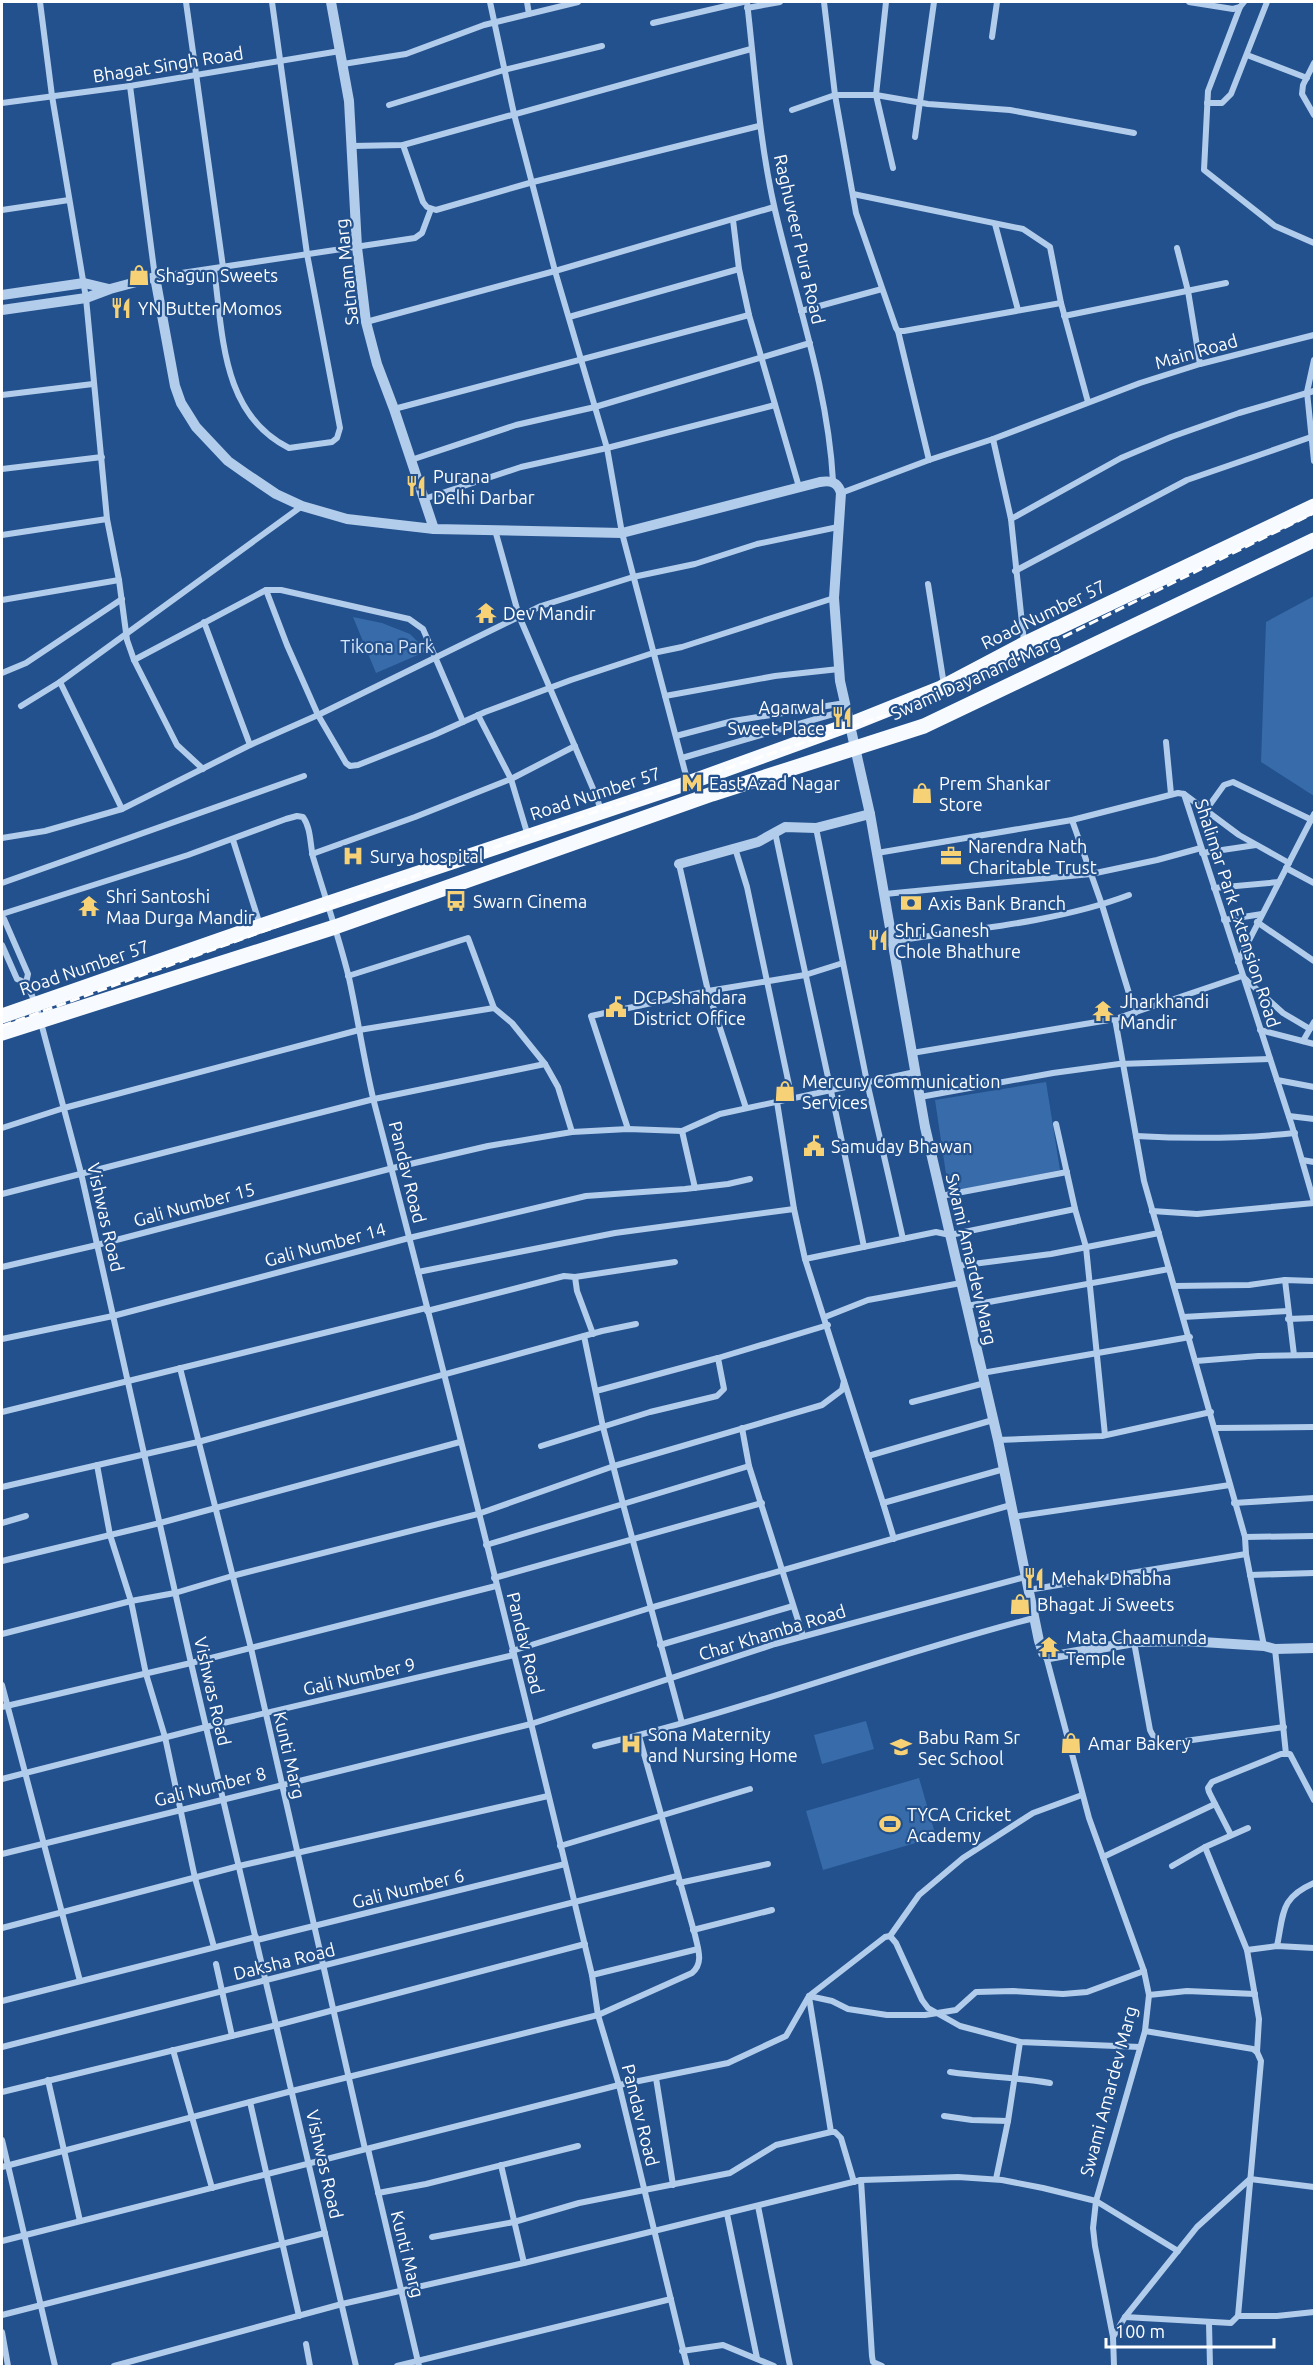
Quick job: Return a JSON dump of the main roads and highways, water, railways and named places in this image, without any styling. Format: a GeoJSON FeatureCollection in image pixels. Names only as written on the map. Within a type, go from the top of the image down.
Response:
{"type":"FeatureCollection","features":[{"type":"Feature","properties":{"kind":"main road","name":"Road Number 57"},"geometry":{"type":"LineString","coordinates":[[2,1016],[260,926],[688,783],[848,712],[945,686],[1024,644],[1314,506]]}},
{"type":"Feature","properties":{"kind":"main road","name":"Swami Dayanand Marg"},"geometry":{"type":"LineString","coordinates":[[336,933],[712,794],[924,726],[1314,540]]}},
{"type":"Feature","properties":{"kind":"main road","name":"Road Number 57"},"geometry":{"type":"LineString","coordinates":[[2,1033],[336,933]]}},
{"type":"Feature","properties":{"kind":"railway"},"geometry":{"type":"LineString","coordinates":[[2,1026],[565,822],[954,691],[1314,513]]}},
{"type":"Feature","properties":{"kind":"place","name":"Shagun Sweets"},"geometry":{"type":"Point","coordinates":[139,275]}},
{"type":"Feature","properties":{"kind":"place","name":"YN Butter Momos"},"geometry":{"type":"Point","coordinates":[121,308]}},
{"type":"Feature","properties":{"kind":"place","name":"Purana Delhi Darbar"},"geometry":{"type":"Point","coordinates":[416,486]}},
{"type":"Feature","properties":{"kind":"place","name":"Dev Mandir"},"geometry":{"type":"Point","coordinates":[486,613]}},
{"type":"Feature","properties":{"kind":"place","name":"Agarwal Sweet Place"},"geometry":{"type":"Point","coordinates":[842,717]}},
{"type":"Feature","properties":{"kind":"place","name":"East Azad Nagar"},"geometry":{"type":"Point","coordinates":[692,783]}},
{"type":"Feature","properties":{"kind":"place","name":"Prem Shankar Store"},"geometry":{"type":"Point","coordinates":[922,793]}},
{"type":"Feature","properties":{"kind":"place","name":"Surya hospital"},"geometry":{"type":"Point","coordinates":[353,856]}},
{"type":"Feature","properties":{"kind":"place","name":"Narendra Nath Charitable Trust"},"geometry":{"type":"Point","coordinates":[951,856]}},
{"type":"Feature","properties":{"kind":"place","name":"Swarn Cinema"},"geometry":{"type":"Point","coordinates":[456,901]}},
{"type":"Feature","properties":{"kind":"place","name":"Axis Bank Branch"},"geometry":{"type":"Point","coordinates":[911,903]}},
{"type":"Feature","properties":{"kind":"place","name":"Shri Santoshi Maa Durga Mandir"},"geometry":{"type":"Point","coordinates":[89,906]}},
{"type":"Feature","properties":{"kind":"place","name":"Shri Ganesh Chole Bhathure"},"geometry":{"type":"Point","coordinates":[878,940]}},
{"type":"Feature","properties":{"kind":"place","name":"DCP Shahdara District Office"},"geometry":{"type":"Point","coordinates":[616,1007]}},
{"type":"Feature","properties":{"kind":"place","name":"Jharkhandi Mandir"},"geometry":{"type":"Point","coordinates":[1103,1011]}},
{"type":"Feature","properties":{"kind":"place","name":"Mercury Communication Services"},"geometry":{"type":"Point","coordinates":[785,1091]}},
{"type":"Feature","properties":{"kind":"place","name":"Samuday Bhawan"},"geometry":{"type":"Point","coordinates":[814,1146]}},
{"type":"Feature","properties":{"kind":"place","name":"Mehak Dhabha"},"geometry":{"type":"Point","coordinates":[1034,1578]}},
{"type":"Feature","properties":{"kind":"place","name":"Bhagat Ji Sweets"},"geometry":{"type":"Point","coordinates":[1020,1604]}},
{"type":"Feature","properties":{"kind":"place","name":"Mata Chaamunda Temple"},"geometry":{"type":"Point","coordinates":[1049,1647]}},
{"type":"Feature","properties":{"kind":"place","name":"Amar Bakery"},"geometry":{"type":"Point","coordinates":[1071,1743]}},
{"type":"Feature","properties":{"kind":"place","name":"Sona Maternity and Nursing Home"},"geometry":{"type":"Point","coordinates":[631,1744]}},
{"type":"Feature","properties":{"kind":"place","name":"Babu Ram Sr Sec School"},"geometry":{"type":"Point","coordinates":[901,1747]}},
{"type":"Feature","properties":{"kind":"place","name":"TYCA Cricket Academy"},"geometry":{"type":"Point","coordinates":[890,1824]}},
{"type":"Feature","properties":{"kind":"park label","name":"Tikona Park"},"geometry":{"type":"Point","coordinates":[387,646]}}]}
